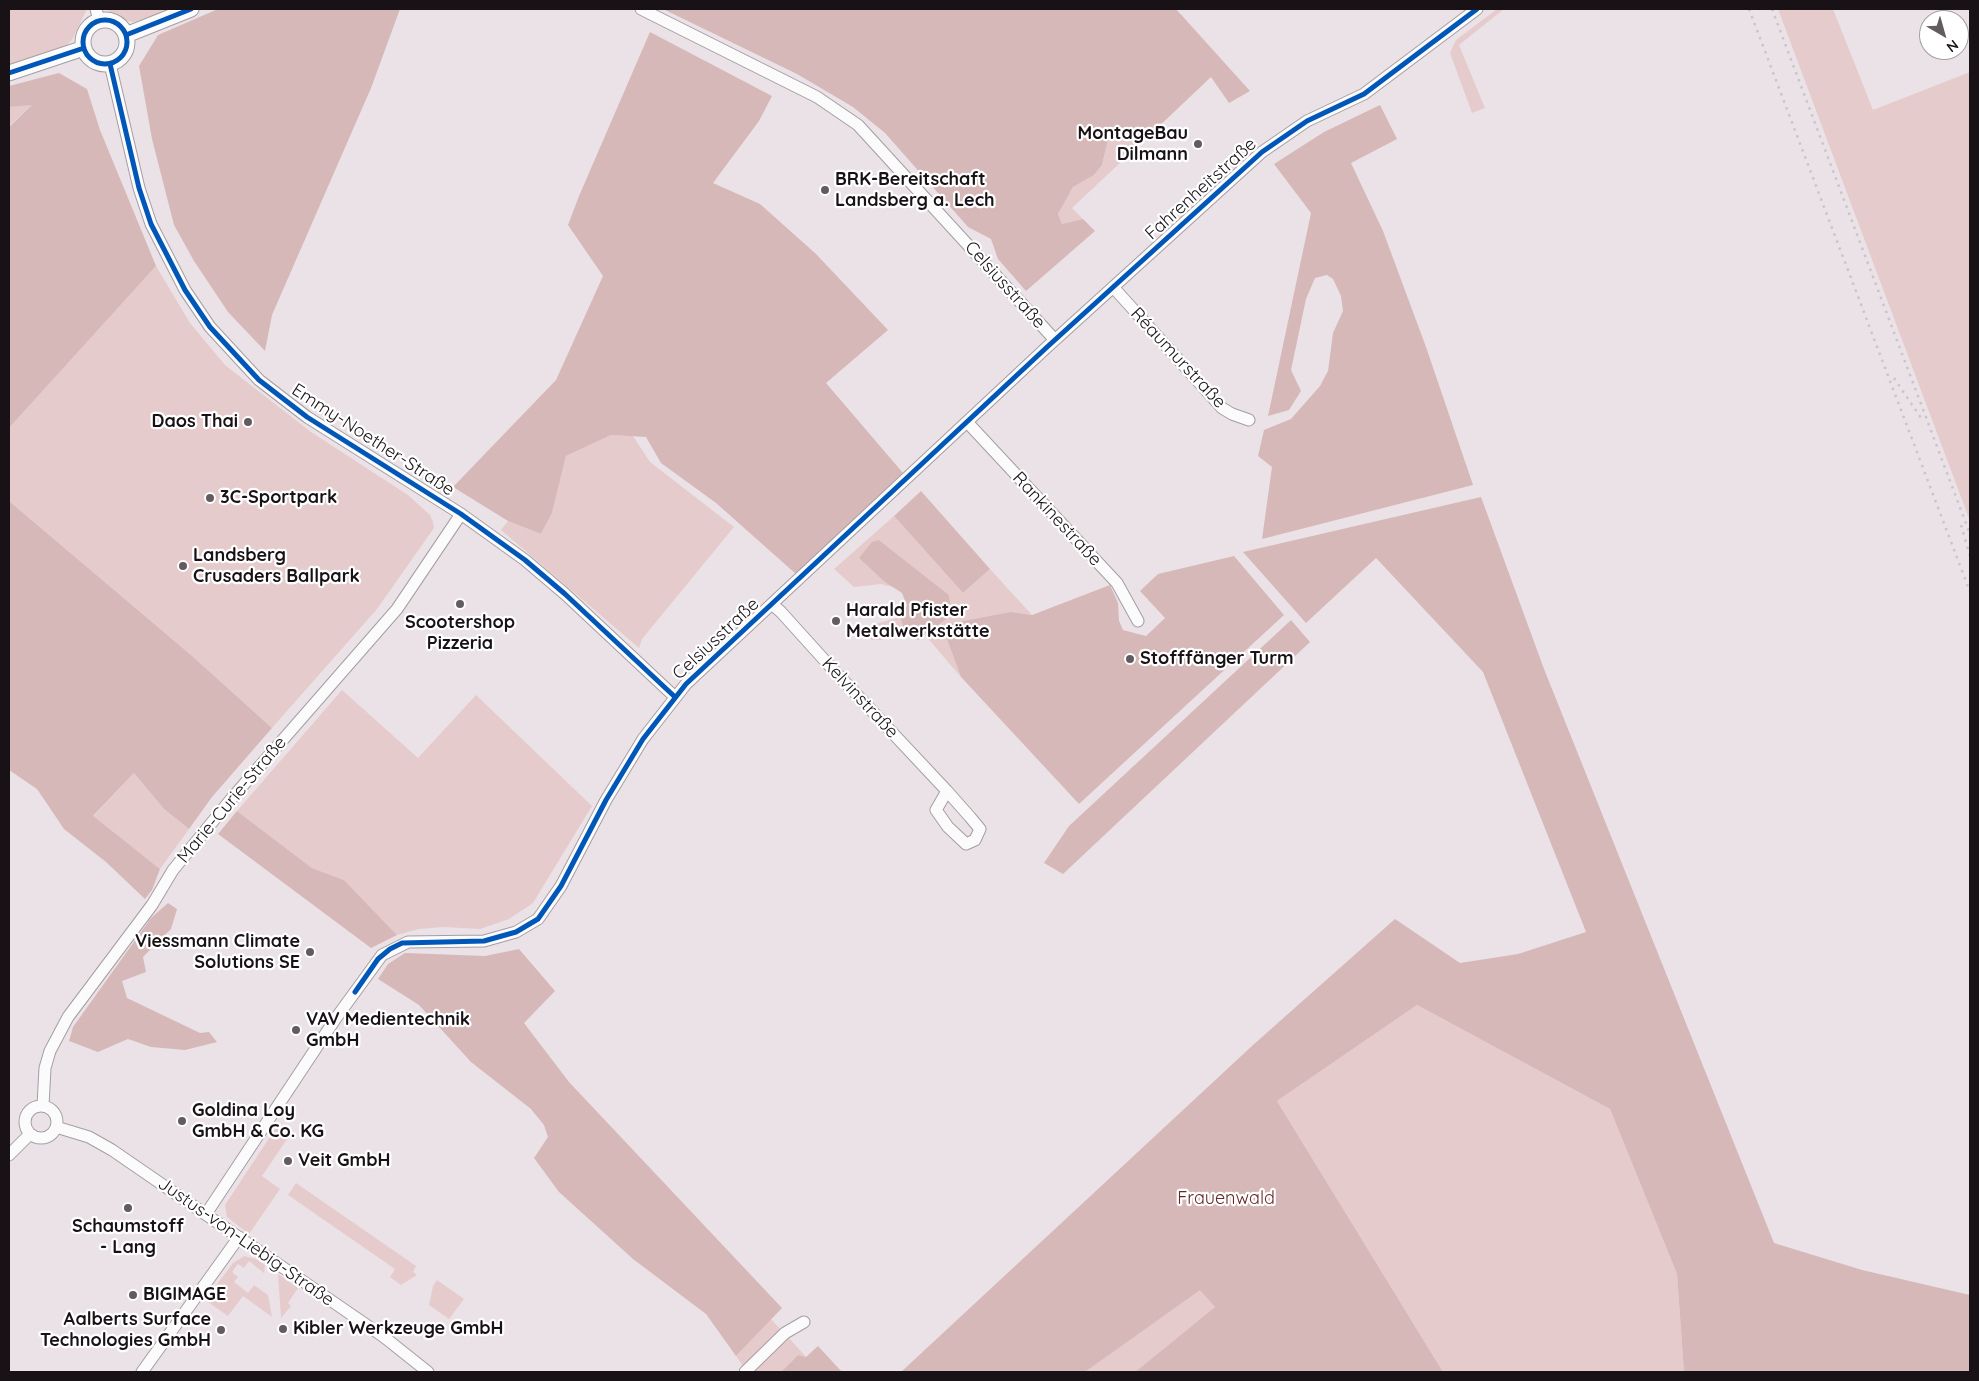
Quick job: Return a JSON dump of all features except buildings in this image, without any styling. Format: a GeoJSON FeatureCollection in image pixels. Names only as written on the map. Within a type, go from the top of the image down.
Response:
{"type":"FeatureCollection","features":[{"type":"Feature","properties":{"kind":"street"},"geometry":{"type":"LineString","coordinates":[[126,35],[191,9]]}},
{"type":"Feature","properties":{"kind":"street","name":"Celsiusstraße"},"geometry":{"type":"LineString","coordinates":[[206,1214],[336,1018],[382,955],[408,942],[484,941],[498,938],[516,932],[538,919],[561,886],[626,766],[675,697],[1055,340],[858,126],[809,93],[641,9]]}},
{"type":"Feature","properties":{"kind":"street","name":"Fahrenheitstraße"},"geometry":{"type":"LineString","coordinates":[[1055,340],[1262,152],[1307,121],[1364,94],[1477,9]]}},
{"type":"Feature","properties":{"kind":"street"},"geometry":{"type":"LineString","coordinates":[[98,14],[118,23],[126,35],[125,52],[110,64],[91,59],[84,48],[84,34],[98,14]]}},
{"type":"Feature","properties":{"kind":"street"},"geometry":{"type":"LineString","coordinates":[[9,73],[84,48]]}},
{"type":"Feature","properties":{"kind":"street","name":"Emmy-Noether-Straße"},"geometry":{"type":"LineString","coordinates":[[110,64],[139,188],[151,224],[185,290],[210,326],[259,380],[307,417],[461,514],[504,544],[565,594],[675,697]]}},
{"type":"Feature","properties":{"kind":"street","name":"Réaumurstraße"},"geometry":{"type":"LineString","coordinates":[[1114,286],[1222,408],[1249,420]]}},
{"type":"Feature","properties":{"kind":"street","name":"Rankinestraße"},"geometry":{"type":"LineString","coordinates":[[967,422],[1117,583],[1138,621]]}},
{"type":"Feature","properties":{"kind":"street","name":"Marie-Curie-Straße"},"geometry":{"type":"LineString","coordinates":[[43,1106],[45,1068],[50,1051],[68,1017],[152,905],[173,870],[232,798],[397,609],[461,514]]}},
{"type":"Feature","properties":{"kind":"street","name":"Kelvinstraße"},"geometry":{"type":"LineString","coordinates":[[773,605],[947,791]]}},
{"type":"Feature","properties":{"kind":"street"},"geometry":{"type":"LineString","coordinates":[[43,1106],[54,1113],[56,1127],[45,1137],[30,1134],[25,1125],[26,1115],[33,1108],[43,1106]]}},
{"type":"Feature","properties":{"kind":"street","name":"Justus-von-Liebig-Straße"},"geometry":{"type":"LineString","coordinates":[[56,1127],[88,1137],[112,1150],[384,1337],[428,1372]]}},
{"type":"Feature","properties":{"kind":"street"},"geometry":{"type":"LineString","coordinates":[[9,1154],[30,1134]]}},
{"type":"Feature","properties":{"kind":"street"},"geometry":{"type":"LineString","coordinates":[[142,1372],[238,1237]]}},
{"type":"Feature","properties":{"kind":"street"},"geometry":{"type":"LineString","coordinates":[[745,1372],[785,1333],[804,1322]]}},
{"type":"Feature","properties":{"kind":"shaded area"},"geometry":{"type":"Polygon","coordinates":[[[9,9],[87,9],[72,40],[61,50],[9,65],[9,9]]]}},
{"type":"Feature","properties":{"kind":"shaded area"},"geometry":{"type":"Polygon","coordinates":[[[105,9],[172,9],[134,22],[127,21],[105,9]]]}},
{"type":"Feature","properties":{"kind":"shaded area"},"geometry":{"type":"Polygon","coordinates":[[[1497,9],[1504,9],[1459,45],[1485,108],[1472,113],[1450,53],[1456,40],[1497,9]]]}},
{"type":"Feature","properties":{"kind":"shaded area"},"geometry":{"type":"Polygon","coordinates":[[[1778,9],[1833,9],[1873,110],[1970,72],[1970,521],[1778,9]]]}},
{"type":"Feature","properties":{"kind":"shaded area"},"geometry":{"type":"Polygon","coordinates":[[[33,104],[10,125],[9,127],[9,107],[33,104]]]}},
{"type":"Feature","properties":{"kind":"shaded area"},"geometry":{"type":"Polygon","coordinates":[[[1155,130],[1072,208],[1083,219],[1062,224],[1058,214],[1073,187],[1094,175],[1102,165],[1110,131],[1121,134],[1155,130]]]}},
{"type":"Feature","properties":{"kind":"shaded area","name":"3C-Sportpark"},"geometry":{"type":"Polygon","coordinates":[[[156,266],[190,323],[225,365],[311,432],[408,495],[430,515],[433,522],[434,528],[377,609],[272,728],[191,655],[9,501],[9,428],[156,266]]]}},
{"type":"Feature","properties":{"kind":"shaded area"},"geometry":{"type":"Polygon","coordinates":[[[611,435],[633,436],[650,462],[734,527],[642,639],[639,648],[501,530],[508,521],[541,534],[552,513],[566,456],[611,435]]]}},
{"type":"Feature","properties":{"kind":"shaded area"},"geometry":{"type":"Polygon","coordinates":[[[894,516],[963,593],[990,569],[1032,615],[1011,612],[946,637],[961,677],[925,635],[952,615],[949,595],[879,540],[859,558],[893,587],[881,584],[854,587],[834,569],[894,516]]]}},
{"type":"Feature","properties":{"kind":"shaded area"},"geometry":{"type":"Polygon","coordinates":[[[900,617],[905,632],[882,640],[871,640],[868,626],[900,617]]]}},
{"type":"Feature","properties":{"kind":"shaded area"},"geometry":{"type":"Polygon","coordinates":[[[342,690],[418,758],[476,695],[592,806],[533,903],[509,919],[480,929],[443,927],[419,929],[397,935],[344,880],[312,868],[237,811],[342,690]]]}},
{"type":"Feature","properties":{"kind":"shaded area"},"geometry":{"type":"Polygon","coordinates":[[[134,773],[164,809],[189,829],[160,869],[93,817],[134,773]]]}},
{"type":"Feature","properties":{"kind":"shaded area"},"geometry":{"type":"Polygon","coordinates":[[[1417,1005],[1610,1109],[1677,1274],[1684,1372],[1443,1372],[1277,1101],[1417,1005]]]}},
{"type":"Feature","properties":{"kind":"shaded area"},"geometry":{"type":"Polygon","coordinates":[[[279,1123],[292,1132],[262,1176],[280,1189],[249,1234],[227,1217],[225,1205],[279,1123]]]}},
{"type":"Feature","properties":{"kind":"shaded area"},"geometry":{"type":"Polygon","coordinates":[[[296,1183],[416,1266],[413,1272],[417,1275],[401,1285],[390,1277],[395,1269],[288,1195],[296,1183]]]}},
{"type":"Feature","properties":{"kind":"shaded area"},"geometry":{"type":"Polygon","coordinates":[[[244,1256],[256,1259],[265,1265],[264,1273],[249,1261],[244,1268],[238,1264],[232,1272],[238,1277],[234,1282],[248,1293],[254,1285],[268,1295],[272,1317],[243,1296],[228,1316],[205,1300],[233,1263],[244,1256]]]}},
{"type":"Feature","properties":{"kind":"shaded area"},"geometry":{"type":"Polygon","coordinates":[[[278,1274],[298,1288],[288,1303],[291,1306],[281,1318],[278,1274]]]}},
{"type":"Feature","properties":{"kind":"shaded area"},"geometry":{"type":"Polygon","coordinates":[[[437,1280],[464,1299],[449,1319],[429,1305],[433,1286],[437,1280]]]}},
{"type":"Feature","properties":{"kind":"shaded area"},"geometry":{"type":"Polygon","coordinates":[[[1200,1289],[1215,1307],[1135,1372],[1085,1372],[1200,1289]]]}},
{"type":"Feature","properties":{"kind":"shaded area"},"geometry":{"type":"Polygon","coordinates":[[[771,1319],[782,1331],[743,1366],[736,1356],[771,1319]]]}},
{"type":"Feature","properties":{"kind":"shaded area"},"geometry":{"type":"Polygon","coordinates":[[[789,1338],[806,1357],[798,1355],[781,1372],[754,1372],[789,1338]]]}},
{"type":"Feature","properties":{"kind":"green space"},"geometry":{"type":"Polygon","coordinates":[[[218,9],[400,9],[371,88],[272,315],[265,351],[228,312],[194,261],[174,225],[152,139],[139,66],[158,35],[218,9]]]}},
{"type":"Feature","properties":{"kind":"green space"},"geometry":{"type":"Polygon","coordinates":[[[663,9],[1176,9],[1250,91],[1229,103],[1211,77],[1155,130],[1121,134],[1110,131],[1102,165],[1094,175],[1073,187],[1058,214],[1062,224],[1083,219],[1095,231],[1026,291],[998,259],[991,239],[968,227],[885,133],[853,107],[797,74],[663,9]]]}},
{"type":"Feature","properties":{"kind":"green space"},"geometry":{"type":"Polygon","coordinates":[[[650,32],[772,96],[759,121],[713,183],[760,204],[816,254],[888,330],[826,383],[903,473],[796,574],[716,503],[661,463],[646,437],[611,435],[566,456],[552,513],[541,534],[508,521],[453,487],[556,380],[603,276],[568,225],[650,32]]]}},
{"type":"Feature","properties":{"kind":"green space"},"geometry":{"type":"Polygon","coordinates":[[[59,73],[87,89],[100,130],[156,266],[9,428],[9,127],[32,105],[9,107],[9,86],[59,73]]]}},
{"type":"Feature","properties":{"kind":"green space"},"geometry":{"type":"Polygon","coordinates":[[[1380,105],[1397,139],[1351,163],[1383,231],[1426,347],[1473,485],[1262,539],[1272,467],[1258,456],[1264,430],[1291,419],[1320,386],[1328,371],[1333,333],[1343,311],[1341,296],[1333,279],[1327,275],[1315,278],[1306,299],[1291,370],[1301,391],[1289,410],[1268,416],[1311,213],[1274,164],[1324,132],[1380,105]]]}},
{"type":"Feature","properties":{"kind":"green space"},"geometry":{"type":"Polygon","coordinates":[[[921,491],[990,569],[963,593],[894,516],[921,491]]]}},
{"type":"Feature","properties":{"kind":"green space","name":"Frauenwald"},"geometry":{"type":"Polygon","coordinates":[[[1481,497],[1544,669],[1774,1243],[1862,1270],[1970,1295],[1970,1372],[1684,1372],[1677,1274],[1610,1109],[1417,1005],[1277,1101],[1443,1372],[1135,1372],[1215,1307],[1200,1290],[1085,1372],[901,1372],[1253,1045],[1395,919],[1460,963],[1518,954],[1586,932],[1483,672],[1376,558],[1306,623],[1243,552],[1481,497]]]}},
{"type":"Feature","properties":{"kind":"green space"},"geometry":{"type":"Polygon","coordinates":[[[9,501],[191,655],[272,728],[212,797],[189,829],[164,809],[134,773],[93,816],[160,869],[152,890],[145,899],[106,862],[64,829],[37,789],[9,770],[9,501]]]}},
{"type":"Feature","properties":{"kind":"green space"},"geometry":{"type":"Polygon","coordinates":[[[879,540],[949,595],[952,615],[918,640],[905,632],[900,617],[907,606],[902,593],[885,582],[859,558],[872,542],[879,540]]]}},
{"type":"Feature","properties":{"kind":"green space"},"geometry":{"type":"Polygon","coordinates":[[[1234,556],[1284,615],[1079,804],[961,677],[946,637],[953,623],[1011,612],[1032,615],[1110,585],[1118,603],[1119,621],[1123,630],[1146,636],[1165,618],[1140,591],[1158,574],[1234,556]]]}},
{"type":"Feature","properties":{"kind":"green space"},"geometry":{"type":"Polygon","coordinates":[[[1291,620],[1310,642],[1063,874],[1044,863],[1069,826],[1291,620]]]}},
{"type":"Feature","properties":{"kind":"green space"},"geometry":{"type":"Polygon","coordinates":[[[237,811],[312,868],[344,880],[397,935],[371,948],[218,834],[237,811]]]}},
{"type":"Feature","properties":{"kind":"green space"},"geometry":{"type":"Polygon","coordinates":[[[168,903],[177,909],[171,929],[143,957],[146,972],[122,981],[127,998],[200,1033],[209,1032],[217,1042],[185,1050],[151,1047],[128,1039],[98,1052],[69,1041],[73,1027],[151,918],[168,903]]]}},
{"type":"Feature","properties":{"kind":"green space"},"geometry":{"type":"Polygon","coordinates":[[[519,949],[555,991],[524,1023],[569,1082],[782,1308],[736,1356],[706,1314],[633,1259],[559,1192],[534,1158],[548,1137],[544,1125],[531,1109],[471,1062],[419,1005],[378,979],[388,964],[405,953],[485,956],[519,949]]]}},
{"type":"Feature","properties":{"kind":"green space"},"geometry":{"type":"Polygon","coordinates":[[[818,1346],[842,1372],[781,1372],[798,1355],[806,1357],[818,1346]]]}},
{"type":"Feature","properties":{"kind":"railway"},"geometry":{"type":"LineString","coordinates":[[1749,9],[1970,592]]}},
{"type":"Feature","properties":{"kind":"railway"},"geometry":{"type":"LineString","coordinates":[[1772,9],[1970,534]]}},
{"type":"Feature","properties":{"kind":"railway"},"geometry":{"type":"LineString","coordinates":[[1894,378],[1923,421]]}},
{"type":"Feature","properties":{"kind":"railway"},"geometry":{"type":"LineString","coordinates":[[1961,525],[1970,556]]}},
{"type":"Feature","properties":{"kind":"cycle path"},"geometry":{"type":"LineString","coordinates":[[126,35],[191,9]]}},
{"type":"Feature","properties":{"kind":"cycle path"},"geometry":{"type":"LineString","coordinates":[[355,992],[378,959],[390,949],[402,943],[484,941],[516,932],[538,919],[561,886],[606,800],[643,739],[686,684],[1046,348],[1262,152],[1307,121],[1364,94],[1477,9]]}},
{"type":"Feature","properties":{"kind":"cycle path"},"geometry":{"type":"LineString","coordinates":[[109,20],[121,26],[126,34],[127,42],[126,50],[121,58],[113,63],[101,64],[89,58],[84,50],[83,38],[89,26],[97,21],[109,20]]}},
{"type":"Feature","properties":{"kind":"cycle path"},"geometry":{"type":"LineString","coordinates":[[9,73],[84,48]]}},
{"type":"Feature","properties":{"kind":"cycle path"},"geometry":{"type":"LineString","coordinates":[[110,64],[139,188],[151,224],[185,290],[210,327],[259,380],[307,417],[461,514],[525,560],[565,594],[675,697]]}},
{"type":"Feature","properties":{"kind":"place","name":"MontageBau Dilmann"},"geometry":{"type":"Point","coordinates":[1198,144]}},
{"type":"Feature","properties":{"kind":"place","name":"BRK-Bereitschaft Landsberg a. Lech"},"geometry":{"type":"Point","coordinates":[825,190]}},
{"type":"Feature","properties":{"kind":"place","name":"Daos Thai"},"geometry":{"type":"Point","coordinates":[248,422]}},
{"type":"Feature","properties":{"kind":"place","name":"3C-Sportpark"},"geometry":{"type":"Point","coordinates":[210,498]}},
{"type":"Feature","properties":{"kind":"place","name":"Landsberg Crusaders Ballpark"},"geometry":{"type":"Point","coordinates":[183,566]}},
{"type":"Feature","properties":{"kind":"place","name":"Scootershop Pizzeria"},"geometry":{"type":"Point","coordinates":[460,604]}},
{"type":"Feature","properties":{"kind":"place","name":"Harald Pfister Metalwerkstätte"},"geometry":{"type":"Point","coordinates":[836,621]}},
{"type":"Feature","properties":{"kind":"place","name":"Stofffänger Turm"},"geometry":{"type":"Point","coordinates":[1130,659]}},
{"type":"Feature","properties":{"kind":"place","name":"Viessmann Climate Solutions SE"},"geometry":{"type":"Point","coordinates":[310,952]}},
{"type":"Feature","properties":{"kind":"place","name":"VAV Medientechnik GmbH"},"geometry":{"type":"Point","coordinates":[296,1030]}},
{"type":"Feature","properties":{"kind":"place","name":"Goldina Loy GmbH & Co. KG"},"geometry":{"type":"Point","coordinates":[182,1121]}},
{"type":"Feature","properties":{"kind":"place","name":"Veit GmbH"},"geometry":{"type":"Point","coordinates":[288,1161]}},
{"type":"Feature","properties":{"kind":"place","name":"Schaumstoff - Lang"},"geometry":{"type":"Point","coordinates":[128,1208]}},
{"type":"Feature","properties":{"kind":"place","name":"BIGIMAGE"},"geometry":{"type":"Point","coordinates":[133,1295]}},
{"type":"Feature","properties":{"kind":"place","name":"Kibler Werkzeuge GmbH"},"geometry":{"type":"Point","coordinates":[283,1329]}},
{"type":"Feature","properties":{"kind":"place","name":"Aalberts Surface Technologies GmbH"},"geometry":{"type":"Point","coordinates":[221,1330]}}]}
